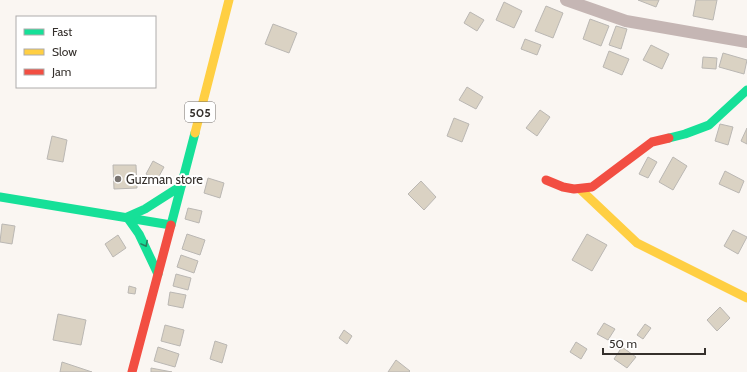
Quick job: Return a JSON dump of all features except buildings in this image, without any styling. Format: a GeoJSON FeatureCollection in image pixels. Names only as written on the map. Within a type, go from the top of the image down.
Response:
{"type":"FeatureCollection","features":[{"type":"Feature","properties":{"kind":"main road","name":"505"},"geometry":{"type":"LineString","coordinates":[[171,225],[229,0]]}},
{"type":"Feature","properties":{"kind":"main road"},"geometry":{"type":"LineString","coordinates":[[546,180],[569,189],[581,190],[592,187],[652,142],[685,134],[709,125],[747,90]]}},
{"type":"Feature","properties":{"kind":"main road"},"geometry":{"type":"LineString","coordinates":[[127,217],[145,209],[181,186]]}},
{"type":"Feature","properties":{"kind":"main road"},"geometry":{"type":"LineString","coordinates":[[581,190],[637,243],[747,298]]}},
{"type":"Feature","properties":{"kind":"main road"},"geometry":{"type":"LineString","coordinates":[[0,197],[171,225],[132,372]]}},
{"type":"Feature","properties":{"kind":"main road"},"geometry":{"type":"LineString","coordinates":[[127,217],[139,234],[158,274]]}},
{"type":"Feature","properties":{"kind":"street"},"geometry":{"type":"LineString","coordinates":[[566,0],[626,21],[747,42]]}},
{"type":"Feature","properties":{"kind":"traffic: fast"},"geometry":{"type":"LineString","coordinates":[[669,138],[709,125],[747,90]]}},
{"type":"Feature","properties":{"kind":"traffic: fast"},"geometry":{"type":"LineString","coordinates":[[0,197],[171,225],[195,133]]}},
{"type":"Feature","properties":{"kind":"traffic: fast"},"geometry":{"type":"LineString","coordinates":[[158,274],[139,234],[127,217],[145,209],[181,186]]}},
{"type":"Feature","properties":{"kind":"traffic: slow"},"geometry":{"type":"LineString","coordinates":[[195,133],[229,0]]}},
{"type":"Feature","properties":{"kind":"traffic: slow"},"geometry":{"type":"LineString","coordinates":[[581,190],[637,243],[747,298]]}},
{"type":"Feature","properties":{"kind":"traffic: jam"},"geometry":{"type":"LineString","coordinates":[[546,180],[563,187],[574,189],[592,187],[652,142],[669,138]]}},
{"type":"Feature","properties":{"kind":"traffic: jam"},"geometry":{"type":"LineString","coordinates":[[132,372],[171,225]]}},
{"type":"Feature","properties":{"kind":"place","name":"Guzman store"},"geometry":{"type":"Point","coordinates":[118,179]}}]}
